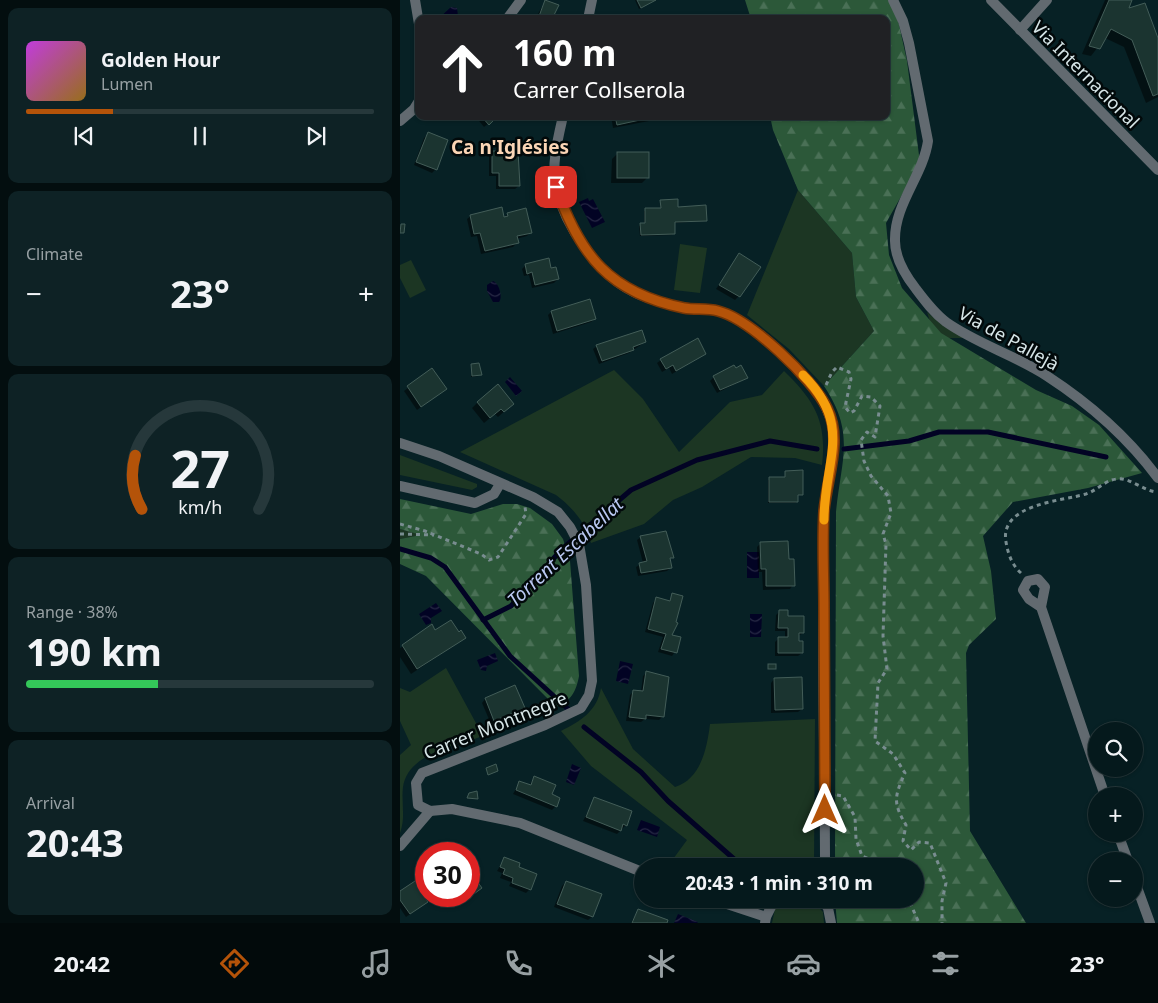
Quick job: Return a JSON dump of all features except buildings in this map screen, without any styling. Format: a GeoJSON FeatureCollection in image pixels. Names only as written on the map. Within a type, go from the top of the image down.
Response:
{"type":"FeatureCollection","features":[{"type":"Feature","properties":{"kind":"street"},"geometry":{"type":"LineString","coordinates":[[414,0],[417,15]]}},
{"type":"Feature","properties":{"kind":"street"},"geometry":{"type":"LineString","coordinates":[[510,15],[522,0]]}},
{"type":"Feature","properties":{"kind":"street"},"geometry":{"type":"LineString","coordinates":[[589,15],[592,0]]}},
{"type":"Feature","properties":{"kind":"street","name":"Via de Pallejà"},"geometry":{"type":"LineString","coordinates":[[893,0],[903,21],[909,43],[928,141],[926,157],[907,194],[898,217],[896,233],[898,260],[907,278],[929,306],[946,322],[1046,375],[1090,406],[1126,439],[1158,478]]}},
{"type":"Feature","properties":{"kind":"street","name":"Via Internacional"},"geometry":{"type":"LineString","coordinates":[[991,0],[1158,170]]}},
{"type":"Feature","properties":{"kind":"street"},"geometry":{"type":"LineString","coordinates":[[1020,30],[1047,0]]}},
{"type":"Feature","properties":{"kind":"street"},"geometry":{"type":"LineString","coordinates":[[400,121],[415,105]]}},
{"type":"Feature","properties":{"kind":"street"},"geometry":{"type":"LineString","coordinates":[[562,120],[555,167],[556,187],[564,209],[586,250],[601,270],[632,291],[648,298],[684,308],[719,311],[743,323],[783,355],[808,380],[827,408],[833,424],[834,442],[824,510],[825,858]]}},
{"type":"Feature","properties":{"kind":"street","name":"Carrer Montnegre"},"geometry":{"type":"LineString","coordinates":[[400,443],[439,456],[526,494],[558,512],[570,527],[579,544],[586,585],[592,681],[589,695],[581,708],[545,725],[422,773],[416,783],[418,805],[430,810]]}},
{"type":"Feature","properties":{"kind":"street"},"geometry":{"type":"LineString","coordinates":[[400,486],[474,503],[494,494],[500,484]]}},
{"type":"Feature","properties":{"kind":"street"},"geometry":{"type":"LineString","coordinates":[[1041,607],[1025,595],[1024,590],[1028,581],[1038,579],[1045,587],[1041,607],[1102,787]]}},
{"type":"Feature","properties":{"kind":"street"},"geometry":{"type":"LineString","coordinates":[[400,846],[430,810],[452,809],[520,823],[634,869]]}},
{"type":"Feature","properties":{"kind":"street"},"geometry":{"type":"LineString","coordinates":[[1143,904],[1150,923]]}},
{"type":"Feature","properties":{"kind":"street"},"geometry":{"type":"LineString","coordinates":[[735,908],[766,920],[771,908]]}},
{"type":"Feature","properties":{"kind":"street"},"geometry":{"type":"LineString","coordinates":[[828,908],[831,923]]}},
{"type":"Feature","properties":{"kind":"path"},"geometry":{"type":"LineString","coordinates":[[820,397],[832,372],[837,367],[849,372],[851,379],[845,407],[850,414],[854,411],[862,396],[871,397],[880,406],[875,437],[866,432],[861,440],[864,461],[871,476],[888,496],[892,513],[883,534],[886,551],[883,636],[887,669],[878,683],[876,741],[893,754],[905,773],[896,794],[897,809],[906,826],[903,841],[911,850],[919,842],[930,844],[946,883],[942,901],[942,923]]}},
{"type":"Feature","properties":{"kind":"path"},"geometry":{"type":"LineString","coordinates":[[1028,581],[1016,568],[1008,553],[1005,537],[1009,524],[1016,516],[1033,506],[1090,493],[1108,480],[1120,478],[1158,493]]}},
{"type":"Feature","properties":{"kind":"path"},"geometry":{"type":"LineString","coordinates":[[400,524],[482,554],[489,560],[498,557],[526,514],[526,494]]}},
{"type":"Feature","properties":{"kind":"path"},"geometry":{"type":"LineString","coordinates":[[400,534],[411,537],[434,535]]}},
{"type":"Feature","properties":{"kind":"path"},"geometry":{"type":"LineString","coordinates":[[825,791],[844,796],[855,817],[856,839],[862,856],[867,858]]}},
{"type":"Feature","properties":{"kind":"path"},"geometry":{"type":"LineString","coordinates":[[912,908],[919,923]]}},
{"type":"Feature","properties":{"kind":"green space"},"geometry":{"type":"Polygon","coordinates":[[[745,0],[892,0],[894,2],[907,61],[920,163],[886,223],[889,255],[902,288],[941,333],[1036,390],[1072,406],[1099,425],[1142,473],[1088,488],[1013,502],[983,536],[991,571],[996,619],[969,645],[966,653],[970,831],[1026,923],[837,923],[836,908],[924,908],[924,858],[835,858],[836,512],[844,447],[840,418],[824,386],[874,331],[856,297],[852,253],[798,190],[773,130],[771,120],[890,120],[890,15],[750,15],[745,0]]]}},
{"type":"Feature","properties":{"kind":"green space"},"geometry":{"type":"Polygon","coordinates":[[[798,190],[852,253],[856,297],[874,331],[824,386],[789,349],[747,315],[798,190]]]}},
{"type":"Feature","properties":{"kind":"green space"},"geometry":{"type":"Polygon","coordinates":[[[680,244],[707,248],[700,293],[674,290],[680,244]]]}},
{"type":"Feature","properties":{"kind":"green space"},"geometry":{"type":"Polygon","coordinates":[[[411,260],[426,290],[410,298],[400,278],[400,265],[411,260]]]}},
{"type":"Feature","properties":{"kind":"green space"},"geometry":{"type":"Polygon","coordinates":[[[927,312],[941,324],[966,338],[935,338],[927,312]]]}},
{"type":"Feature","properties":{"kind":"green space"},"geometry":{"type":"Polygon","coordinates":[[[614,370],[643,399],[679,452],[730,402],[762,395],[784,371],[804,392],[816,413],[823,436],[822,465],[795,458],[751,457],[702,487],[673,500],[644,524],[591,543],[586,529],[578,516],[556,495],[460,452],[614,370]]]}},
{"type":"Feature","properties":{"kind":"green space"},"geometry":{"type":"Polygon","coordinates":[[[400,455],[477,484],[477,487],[472,490],[400,475],[400,455]]]}},
{"type":"Feature","properties":{"kind":"green space"},"geometry":{"type":"Polygon","coordinates":[[[400,499],[471,514],[503,504],[517,504],[530,508],[552,524],[563,539],[570,561],[579,676],[574,691],[566,702],[556,707],[426,576],[400,564],[400,539],[421,535],[400,529],[400,499]]]}},
{"type":"Feature","properties":{"kind":"green space"},"geometry":{"type":"Polygon","coordinates":[[[400,529],[423,535],[400,539],[400,529]]]}},
{"type":"Feature","properties":{"kind":"green space"},"geometry":{"type":"Polygon","coordinates":[[[446,668],[483,736],[435,752],[414,766],[407,775],[403,787],[403,821],[400,833],[400,755],[411,745],[400,721],[400,688],[410,692],[446,668]]]}},
{"type":"Feature","properties":{"kind":"green space"},"geometry":{"type":"Polygon","coordinates":[[[601,688],[633,749],[675,787],[684,783],[697,770],[707,743],[710,724],[815,719],[814,858],[674,858],[687,840],[591,766],[561,731],[587,714],[599,696],[601,688]]]}},
{"type":"Feature","properties":{"kind":"green space"},"geometry":{"type":"Polygon","coordinates":[[[819,908],[823,912],[824,923],[772,923],[775,909],[819,908]]]}},
{"type":"Feature","properties":{"kind":"water"},"geometry":{"type":"Polygon","coordinates":[[[451,7],[457,8],[458,15],[442,15],[451,7]]]}},
{"type":"Feature","properties":{"kind":"water"},"geometry":{"type":"Polygon","coordinates":[[[588,198],[589,201],[593,199],[605,222],[592,228],[579,202],[588,198]]]}},
{"type":"Feature","properties":{"kind":"water"},"geometry":{"type":"Polygon","coordinates":[[[493,281],[500,290],[501,297],[499,302],[493,302],[487,291],[487,285],[493,281]]]}},
{"type":"Feature","properties":{"kind":"water"},"geometry":{"type":"Polygon","coordinates":[[[510,377],[522,391],[516,396],[505,382],[510,377]]]}},
{"type":"Feature","properties":{"kind":"water"},"geometry":{"type":"Polygon","coordinates":[[[747,552],[759,552],[759,578],[747,578],[747,552]]]}},
{"type":"Feature","properties":{"kind":"water"},"geometry":{"type":"Polygon","coordinates":[[[436,603],[442,611],[431,618],[431,623],[426,625],[419,614],[436,603]]]}},
{"type":"Feature","properties":{"kind":"water"},"geometry":{"type":"Polygon","coordinates":[[[750,614],[762,614],[761,637],[750,637],[750,614]]]}},
{"type":"Feature","properties":{"kind":"water"},"geometry":{"type":"Polygon","coordinates":[[[495,653],[498,661],[487,666],[486,671],[481,670],[477,660],[495,653]]]}},
{"type":"Feature","properties":{"kind":"water"},"geometry":{"type":"Polygon","coordinates":[[[620,661],[633,664],[628,684],[616,681],[620,661]]]}},
{"type":"Feature","properties":{"kind":"water"},"geometry":{"type":"Polygon","coordinates":[[[572,764],[581,768],[574,785],[566,782],[572,764]]]}},
{"type":"Feature","properties":{"kind":"water"},"geometry":{"type":"Polygon","coordinates":[[[641,820],[660,827],[657,837],[637,830],[641,820]]]}},
{"type":"Feature","properties":{"kind":"water"},"geometry":{"type":"Polygon","coordinates":[[[678,914],[698,922],[674,923],[678,914]]]}},
{"type":"Feature","properties":{"kind":"waterway","name":"Torrent Escabellat"},"geometry":{"type":"LineString","coordinates":[[844,449],[909,441],[939,432],[988,432],[1106,457]]}},
{"type":"Feature","properties":{"kind":"waterway","name":"Torrent Escabellat"},"geometry":{"type":"LineString","coordinates":[[483,620],[511,606],[562,549],[631,490],[697,460],[770,441],[817,449]]}},
{"type":"Feature","properties":{"kind":"waterway"},"geometry":{"type":"LineString","coordinates":[[400,549],[431,558],[445,567],[510,656],[568,709]]}},
{"type":"Feature","properties":{"kind":"waterway"},"geometry":{"type":"LineString","coordinates":[[584,727],[641,772],[668,801],[733,858]]}},
{"type":"Feature","properties":{"kind":"slow traffic"},"geometry":{"type":"LineString","coordinates":[[803,375],[827,408],[833,424],[834,442],[824,520]]}},
{"type":"Feature","properties":{"kind":"district","name":"Ca n'Iglésies"},"geometry":{"type":"Point","coordinates":[510,147]}},
{"type":"Feature","properties":{"kind":"route"},"geometry":{"type":"LineString","coordinates":[[556,187],[564,209],[586,250],[601,270],[615,281],[648,298],[684,308],[719,311],[743,323],[783,355],[808,380],[827,408],[833,424],[834,442],[824,510],[825,810]]}}]}
